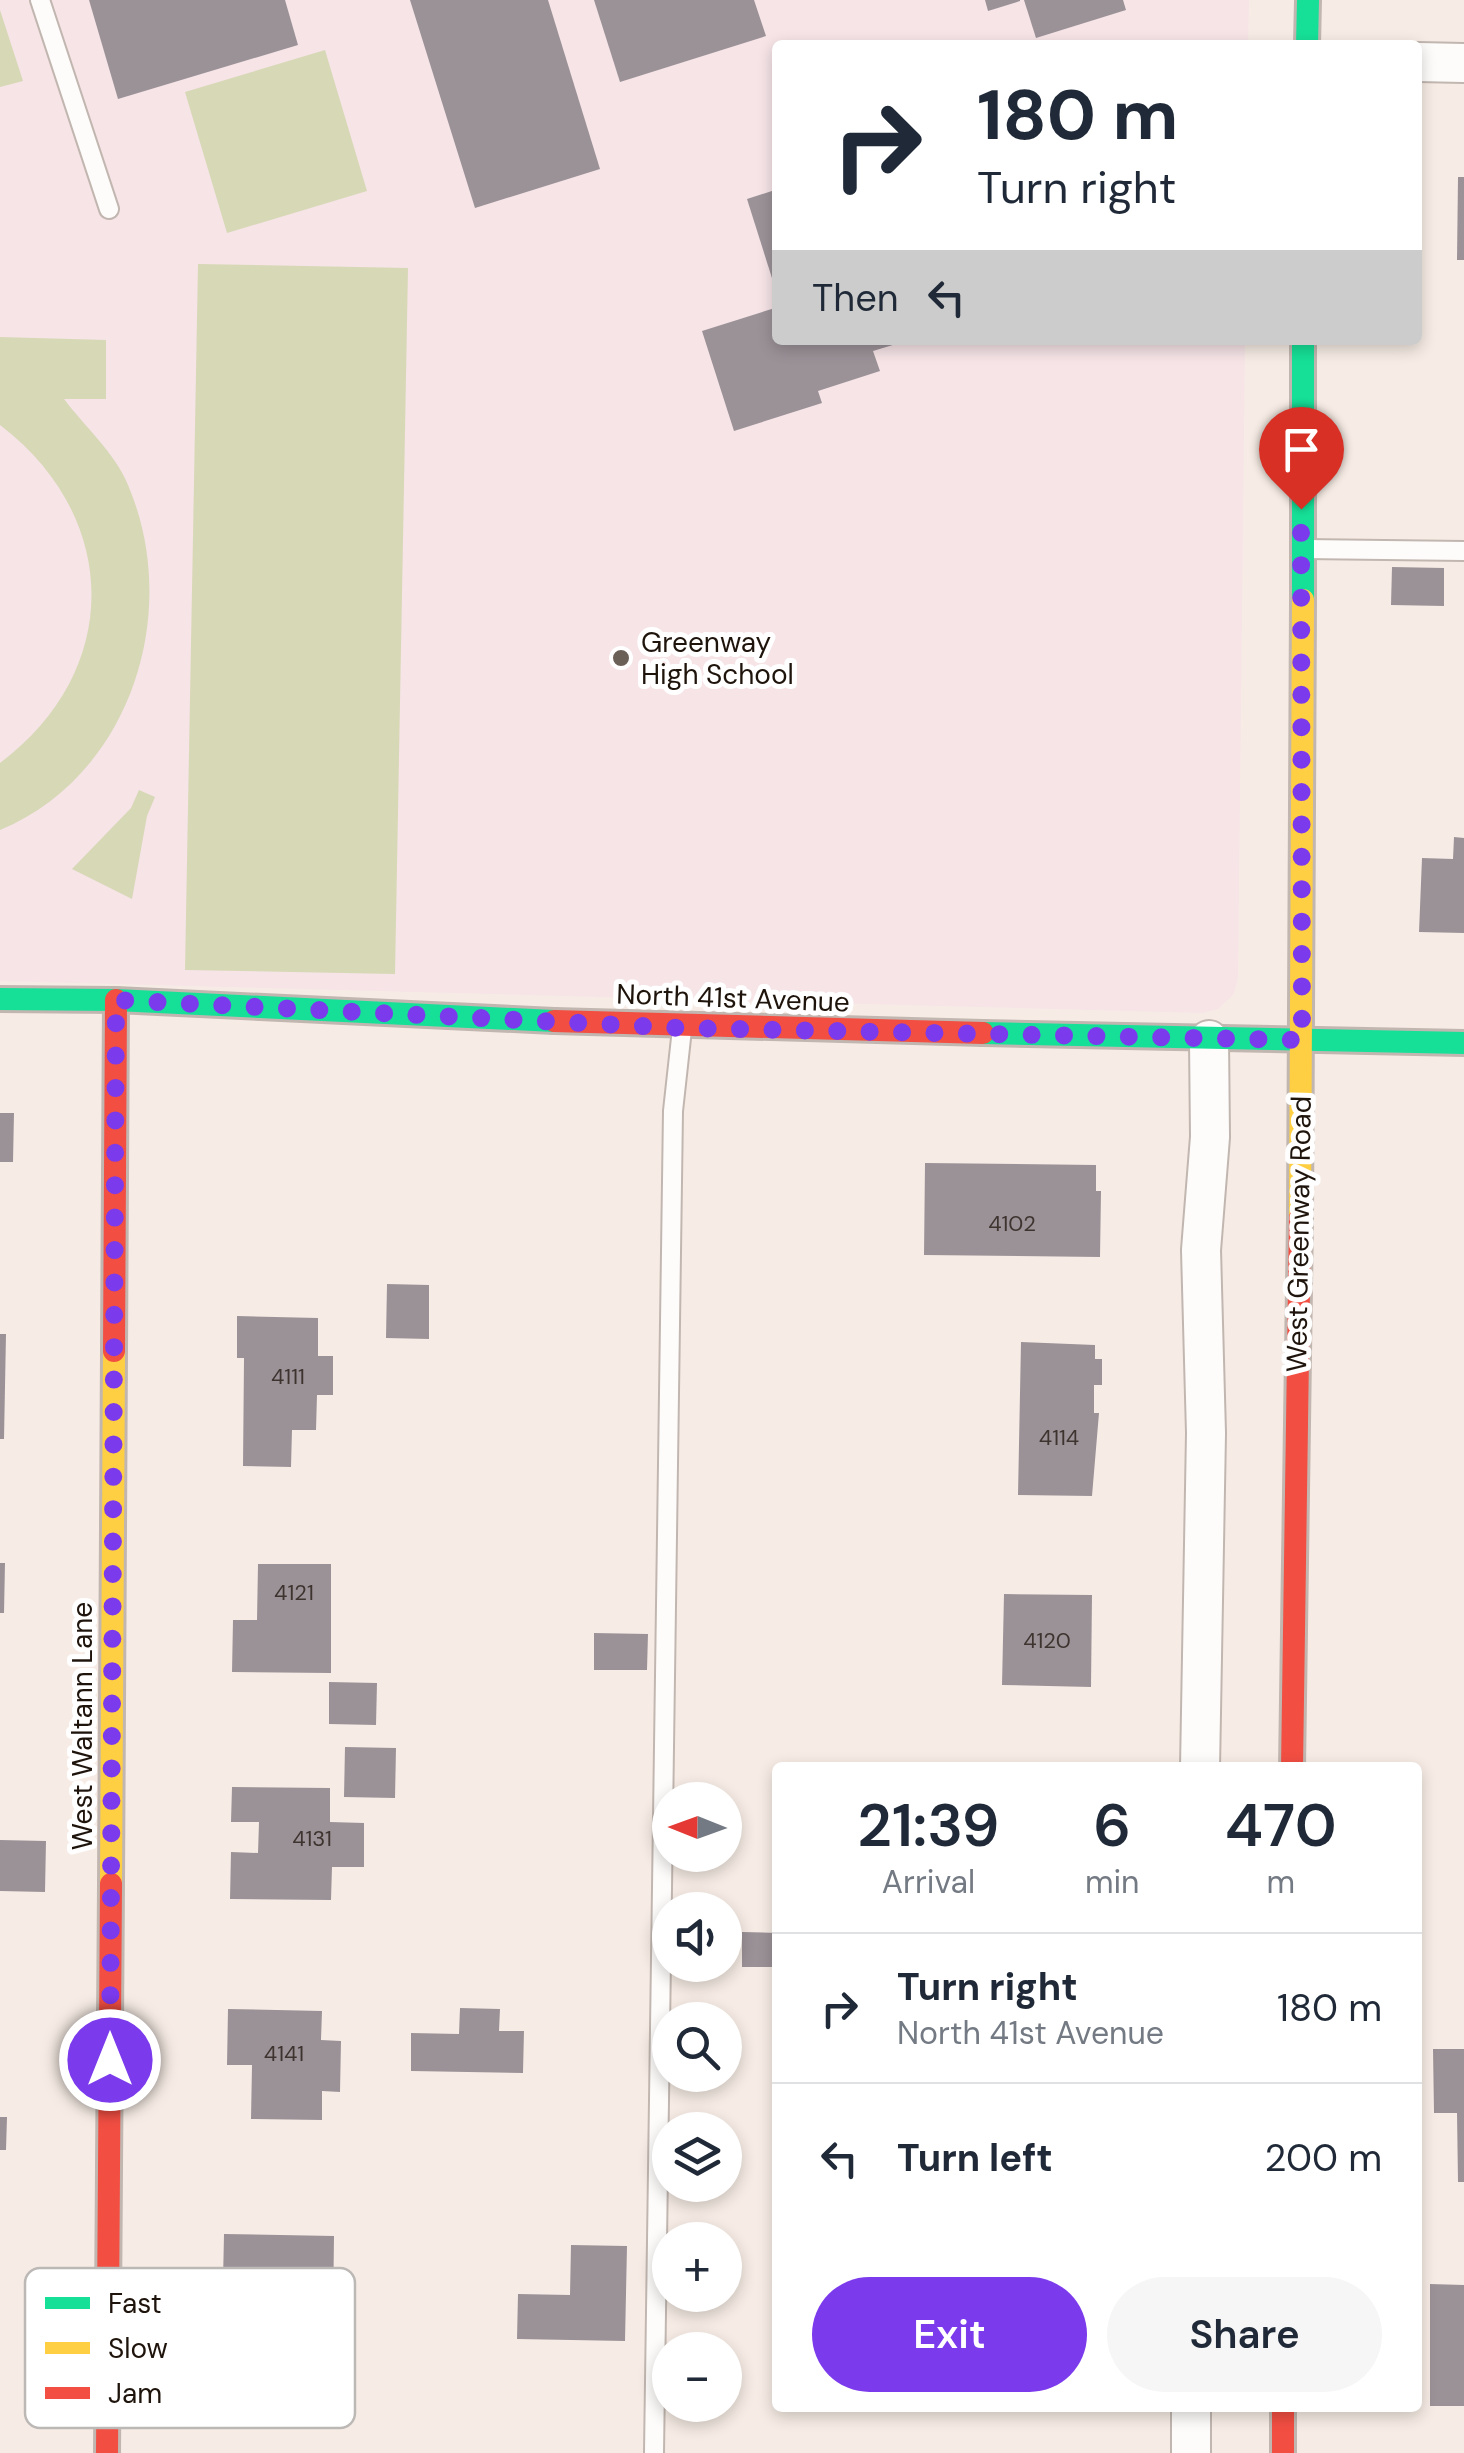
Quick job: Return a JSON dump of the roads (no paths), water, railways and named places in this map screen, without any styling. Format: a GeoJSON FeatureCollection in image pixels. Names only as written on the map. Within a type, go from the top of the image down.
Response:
{"type":"FeatureCollection","features":[{"type":"Feature","properties":{"kind":"street"},"geometry":{"type":"LineString","coordinates":[[1307,40],[1308,0]]}},
{"type":"Feature","properties":{"kind":"street"},"geometry":{"type":"LineString","coordinates":[[1422,62],[1464,64]]}},
{"type":"Feature","properties":{"kind":"street","name":"West Greenway Road"},"geometry":{"type":"LineString","coordinates":[[1292,1762],[1302,1040],[1303,345]]}},
{"type":"Feature","properties":{"kind":"street","name":"North 41st Avenue"},"geometry":{"type":"LineString","coordinates":[[0,999],[116,1000],[682,1028],[1464,1043]]}},
{"type":"Feature","properties":{"kind":"street","name":"West Waltann Lane"},"geometry":{"type":"LineString","coordinates":[[108,2268],[116,1000]]}},
{"type":"Feature","properties":{"kind":"street"},"geometry":{"type":"LineString","coordinates":[[1200,1762],[1206,1433],[1201,1250],[1210,1137],[1209,1040]]}},
{"type":"Feature","properties":{"kind":"street"},"geometry":{"type":"LineString","coordinates":[[1191,2412],[1191,2453]]}},
{"type":"Feature","properties":{"kind":"street"},"geometry":{"type":"LineString","coordinates":[[1282,2453],[1283,2412]]}},
{"type":"Feature","properties":{"kind":"street","name":"West Waltann Lane"},"geometry":{"type":"LineString","coordinates":[[107,2428],[107,2453]]}},
{"type":"Feature","properties":{"kind":"lane"},"geometry":{"type":"LineString","coordinates":[[40,0],[109,209]]}},
{"type":"Feature","properties":{"kind":"lane"},"geometry":{"type":"LineString","coordinates":[[1301,549],[1464,551]]}},
{"type":"Feature","properties":{"kind":"lane"},"geometry":{"type":"LineString","coordinates":[[654,2453],[672,1111],[682,1028]]}},
{"type":"Feature","properties":{"kind":"place","name":"Greenway High School"},"geometry":{"type":"Point","coordinates":[621,658]}}]}
